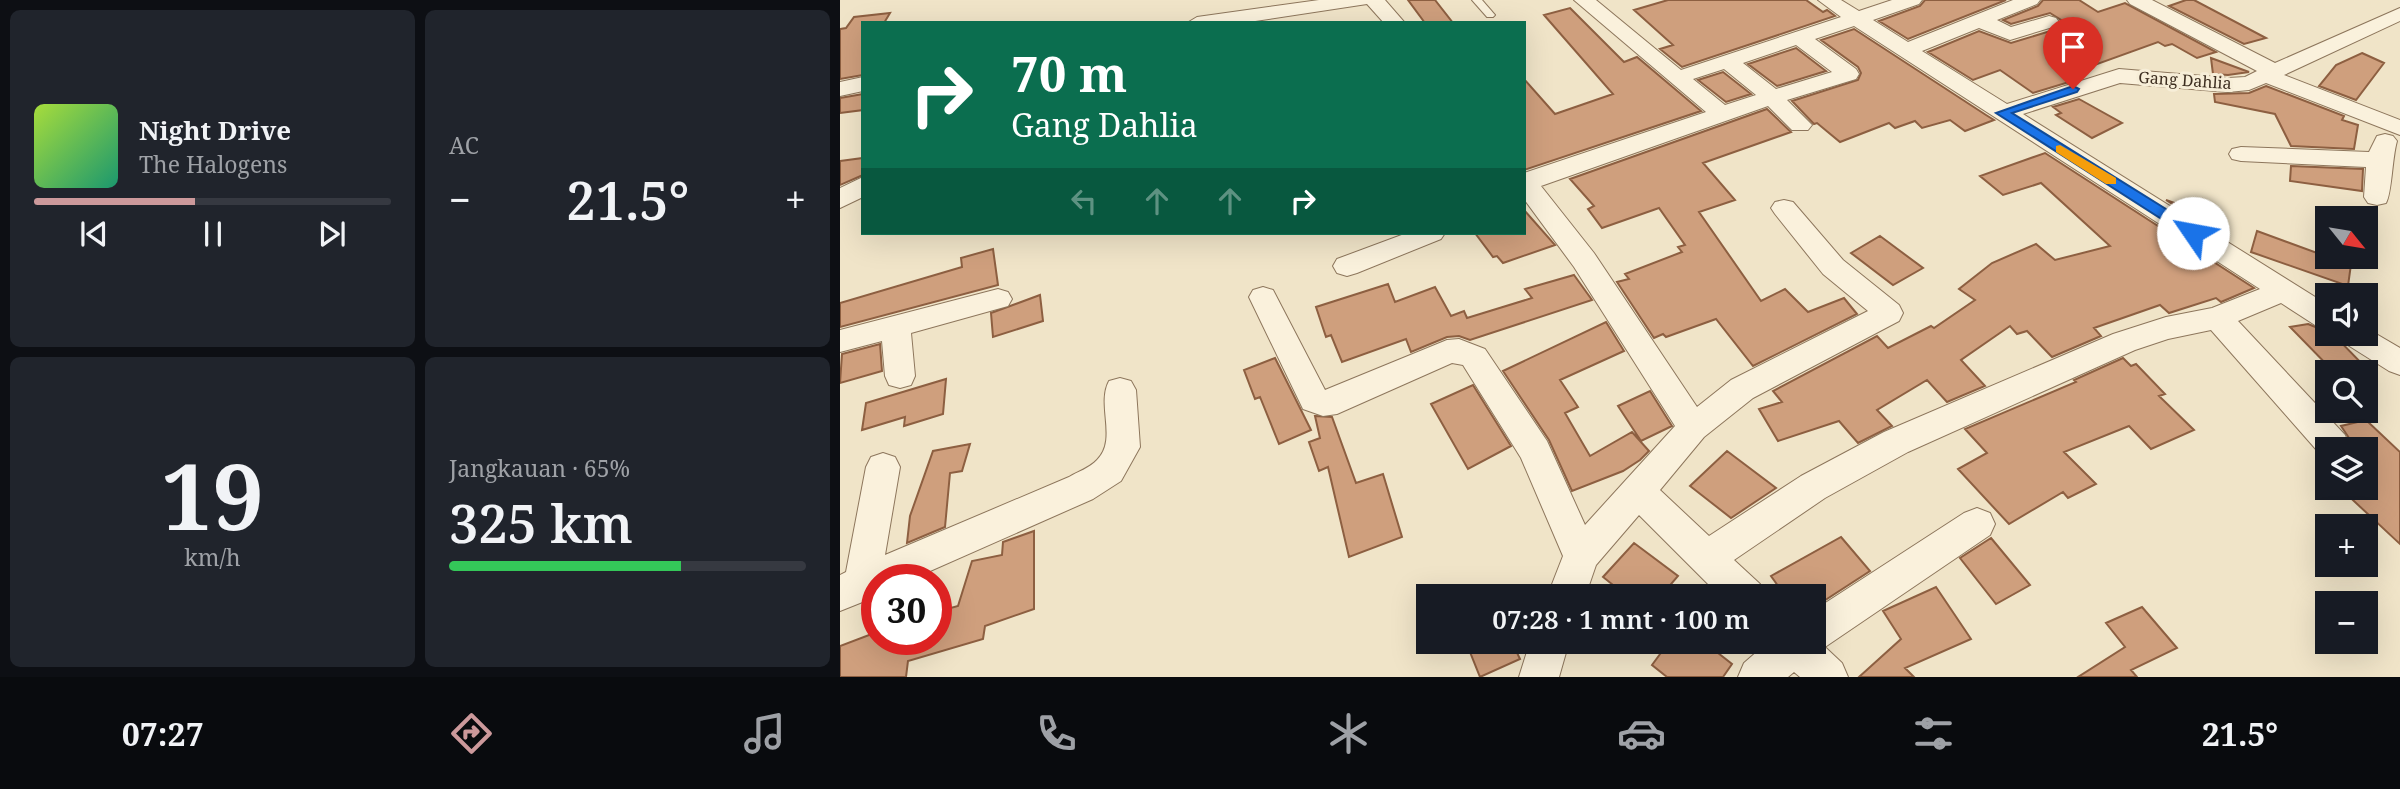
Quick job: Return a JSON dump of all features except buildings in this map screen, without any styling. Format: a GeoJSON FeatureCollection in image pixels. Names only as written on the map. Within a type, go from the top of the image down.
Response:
{"type":"FeatureCollection","features":[{"type":"Feature","properties":{"kind":"street"},"geometry":{"type":"LineString","coordinates":[[1211,21],[1361,0]]}},
{"type":"Feature","properties":{"kind":"street"},"geometry":{"type":"LineString","coordinates":[[1374,0],[1393,21]]}},
{"type":"Feature","properties":{"kind":"street"},"geometry":{"type":"LineString","coordinates":[[1584,0],[1723,115]]}},
{"type":"Feature","properties":{"kind":"street"},"geometry":{"type":"LineString","coordinates":[[1828,0],[2315,311]]}},
{"type":"Feature","properties":{"kind":"street"},"geometry":{"type":"LineString","coordinates":[[1690,73],[1912,0]]}},
{"type":"Feature","properties":{"kind":"street"},"geometry":{"type":"LineString","coordinates":[[1905,50],[2030,0]]}},
{"type":"Feature","properties":{"kind":"street"},"geometry":{"type":"LineString","coordinates":[[2137,0],[2271,74],[2394,126],[2379,160],[2377,197]]}},
{"type":"Feature","properties":{"kind":"street","name":"Gang Dahlia"},"geometry":{"type":"LineString","coordinates":[[2002,113],[2119,76],[2228,85],[2249,83],[2400,14]]}},
{"type":"Feature","properties":{"kind":"street"},"geometry":{"type":"LineString","coordinates":[[1979,20],[2010,34],[2049,22]]}},
{"type":"Feature","properties":{"kind":"street"},"geometry":{"type":"LineString","coordinates":[[1526,182],[1772,97],[1848,74],[1799,37]]}},
{"type":"Feature","properties":{"kind":"street"},"geometry":{"type":"LineString","coordinates":[[1728,61],[1772,97],[1800,125]]}},
{"type":"Feature","properties":{"kind":"street"},"geometry":{"type":"LineString","coordinates":[[840,89],[861,84]]}},
{"type":"Feature","properties":{"kind":"street"},"geometry":{"type":"LineString","coordinates":[[2241,154],[2379,160]]}},
{"type":"Feature","properties":{"kind":"street"},"geometry":{"type":"LineString","coordinates":[[1526,183],[1584,260],[1693,428]]}},
{"type":"Feature","properties":{"kind":"street"},"geometry":{"type":"LineString","coordinates":[[840,200],[861,186]]}},
{"type":"Feature","properties":{"kind":"street"},"geometry":{"type":"LineString","coordinates":[[1571,584],[1581,556],[1693,428],[1742,389],[1889,313],[1833,267],[1784,208]]}},
{"type":"Feature","properties":{"kind":"street"},"geometry":{"type":"LineString","coordinates":[[1348,266],[1427,235]]}},
{"type":"Feature","properties":{"kind":"street"},"geometry":{"type":"LineString","coordinates":[[1707,558],[1813,487],[1896,442],[2124,342],[2166,328],[2217,318],[2282,291]]}},
{"type":"Feature","properties":{"kind":"street"},"geometry":{"type":"LineString","coordinates":[[1263,297],[1314,400],[1323,403],[1337,401],[1447,352],[1458,350],[1474,357],[1535,451],[1581,556]]}},
{"type":"Feature","properties":{"kind":"street"},"geometry":{"type":"LineString","coordinates":[[840,341],[998,299]]}},
{"type":"Feature","properties":{"kind":"street"},"geometry":{"type":"LineString","coordinates":[[2217,318],[2326,437]]}},
{"type":"Feature","properties":{"kind":"street"},"geometry":{"type":"LineString","coordinates":[[895,325],[900,376]]}},
{"type":"Feature","properties":{"kind":"street"},"geometry":{"type":"LineString","coordinates":[[2372,346],[2400,363]]}},
{"type":"Feature","properties":{"kind":"street"},"geometry":{"type":"LineString","coordinates":[[851,589],[1081,488],[1109,471],[1123,447],[1120,390]]}},
{"type":"Feature","properties":{"kind":"street"},"geometry":{"type":"LineString","coordinates":[[851,589],[883,467]]}},
{"type":"Feature","properties":{"kind":"street"},"geometry":{"type":"LineString","coordinates":[[1637,491],[1733,584]]}},
{"type":"Feature","properties":{"kind":"street"},"geometry":{"type":"LineString","coordinates":[[1826,624],[1977,524]]}},
{"type":"Feature","properties":{"kind":"street"},"geometry":{"type":"LineString","coordinates":[[1539,677],[1546,654]]}},
{"type":"Feature","properties":{"kind":"street"},"geometry":{"type":"LineString","coordinates":[[1758,677],[1785,654]]}},
{"type":"Feature","properties":{"kind":"street"},"geometry":{"type":"LineString","coordinates":[[1810,654],[1828,677]]}},
{"type":"Feature","properties":{"kind":"lane"},"geometry":{"type":"LineString","coordinates":[[1477,0],[1490,15]]}},
{"type":"Feature","properties":{"kind":"slow traffic"},"geometry":{"type":"LineString","coordinates":[[2060,149],[2111,181]]}},
{"type":"Feature","properties":{"kind":"route"},"geometry":{"type":"LineString","coordinates":[[2073,89],[2002,113],[2193,233]]}}]}
